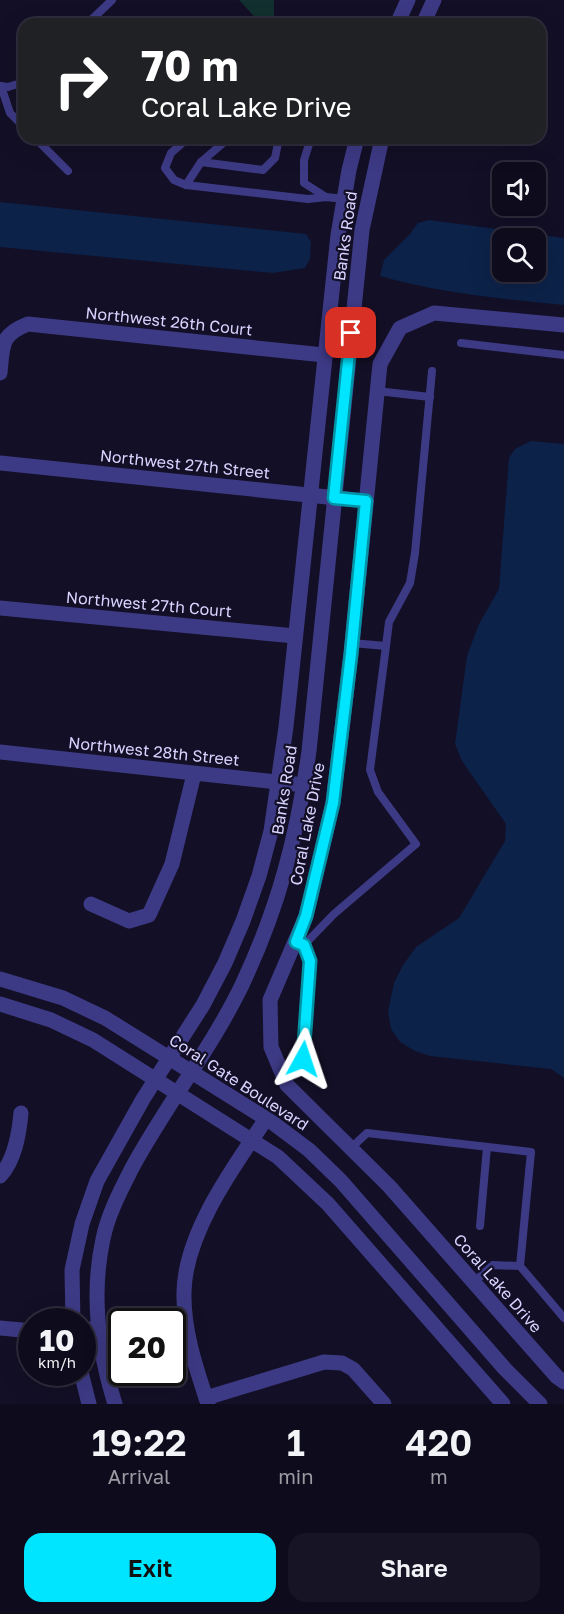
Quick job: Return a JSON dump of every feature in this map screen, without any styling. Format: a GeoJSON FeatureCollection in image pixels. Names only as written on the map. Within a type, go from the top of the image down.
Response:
{"type":"FeatureCollection","features":[{"type":"Feature","properties":{"kind":"street"},"geometry":{"type":"LineString","coordinates":[[400,18],[408,0]]}},
{"type":"Feature","properties":{"kind":"street"},"geometry":{"type":"LineString","coordinates":[[426,18],[434,0]]}},
{"type":"Feature","properties":{"kind":"street","name":"Banks Road"},"geometry":{"type":"LineString","coordinates":[[73,1308],[72,1270],[82,1224],[97,1181],[209,994],[225,963],[259,876],[271,831],[279,782],[338,235],[356,144]]}},
{"type":"Feature","properties":{"kind":"street","name":"Banks Road"},"geometry":{"type":"LineString","coordinates":[[93,1308],[103,1237],[119,1192],[241,986],[274,907],[296,830],[304,785],[362,230],[381,144]]}},
{"type":"Feature","properties":{"kind":"street","name":"Coral Lake Drive"},"geometry":{"type":"LineString","coordinates":[[564,325],[434,313],[400,328],[380,364],[352,643],[333,803],[300,943],[270,1000],[271,1047],[287,1085],[389,1186],[557,1377],[564,1382]]}},
{"type":"Feature","properties":{"kind":"street","name":"Northwest 26th Court"},"geometry":{"type":"LineString","coordinates":[[0,374],[3,342],[11,330],[28,324],[324,355]]}},
{"type":"Feature","properties":{"kind":"street","name":"Northwest 27th Street"},"geometry":{"type":"LineString","coordinates":[[0,464],[366,501]]}},
{"type":"Feature","properties":{"kind":"street","name":"Northwest 27th Court"},"geometry":{"type":"LineString","coordinates":[[0,608],[295,636]]}},
{"type":"Feature","properties":{"kind":"street","name":"Northwest 28th Street"},"geometry":{"type":"LineString","coordinates":[[0,752],[304,785]]}},
{"type":"Feature","properties":{"kind":"street"},"geometry":{"type":"LineString","coordinates":[[91,904],[129,921],[149,915],[172,864],[194,774]]}},
{"type":"Feature","properties":{"kind":"street","name":"Coral Gate Boulevard"},"geometry":{"type":"LineString","coordinates":[[0,979],[42,990],[85,1008],[191,1071],[266,1119],[309,1150],[326,1165],[505,1369],[540,1404]]}},
{"type":"Feature","properties":{"kind":"street"},"geometry":{"type":"LineString","coordinates":[[0,1004],[30,1012],[93,1040],[278,1157],[328,1204],[503,1404]]}},
{"type":"Feature","properties":{"kind":"street"},"geometry":{"type":"LineString","coordinates":[[0,1176],[6,1169],[19,1135],[21,1113]]}},
{"type":"Feature","properties":{"kind":"street"},"geometry":{"type":"LineString","coordinates":[[266,1119],[211,1206],[196,1237],[184,1290],[185,1317],[190,1344],[207,1401],[324,1362],[342,1363],[353,1369],[384,1404]]}},
{"type":"Feature","properties":{"kind":"street"},"geometry":{"type":"LineString","coordinates":[[0,1328],[18,1330]]}},
{"type":"Feature","properties":{"kind":"street","name":"Banks Road"},"geometry":{"type":"LineString","coordinates":[[96,1341],[101,1351],[115,1404]]}},
{"type":"Feature","properties":{"kind":"street"},"geometry":{"type":"LineString","coordinates":[[84,1386],[89,1404]]}},
{"type":"Feature","properties":{"kind":"lane"},"geometry":{"type":"LineString","coordinates":[[93,18],[112,0]]}},
{"type":"Feature","properties":{"kind":"lane"},"geometry":{"type":"LineString","coordinates":[[18,84],[8,87],[1,86],[10,113],[18,121]]}},
{"type":"Feature","properties":{"kind":"lane"},"geometry":{"type":"LineString","coordinates":[[41,144],[68,171]]}},
{"type":"Feature","properties":{"kind":"lane"},"geometry":{"type":"LineString","coordinates":[[181,144],[171,153],[165,168],[174,180],[186,184],[308,200],[326,197],[344,199]]}},
{"type":"Feature","properties":{"kind":"lane"},"geometry":{"type":"LineString","coordinates":[[186,184],[201,162],[222,144]]}},
{"type":"Feature","properties":{"kind":"lane"},"geometry":{"type":"LineString","coordinates":[[201,162],[263,170],[275,158],[278,144]]}},
{"type":"Feature","properties":{"kind":"lane"},"geometry":{"type":"LineString","coordinates":[[309,144],[304,160],[304,183],[326,197]]}},
{"type":"Feature","properties":{"kind":"lane"},"geometry":{"type":"LineString","coordinates":[[461,343],[564,355]]}},
{"type":"Feature","properties":{"kind":"lane"},"geometry":{"type":"LineString","coordinates":[[282,1072],[303,1059],[310,961],[300,943],[416,844],[378,792],[370,770],[389,622],[410,583],[415,553],[432,371]]}},
{"type":"Feature","properties":{"kind":"lane"},"geometry":{"type":"LineString","coordinates":[[377,391],[430,397]]}},
{"type":"Feature","properties":{"kind":"lane"},"geometry":{"type":"LineString","coordinates":[[352,643],[386,646]]}},
{"type":"Feature","properties":{"kind":"lane"},"geometry":{"type":"LineString","coordinates":[[351,1148],[367,1133],[531,1152],[520,1266],[564,1318]]}},
{"type":"Feature","properties":{"kind":"lane"},"geometry":{"type":"LineString","coordinates":[[480,1226],[487,1147]]}},
{"type":"Feature","properties":{"kind":"lane"},"geometry":{"type":"LineString","coordinates":[[474,1282],[493,1265],[520,1266]]}},
{"type":"Feature","properties":{"kind":"green space"},"geometry":{"type":"Polygon","coordinates":[[[239,0],[274,0],[273,18],[256,18],[239,0]]]}},
{"type":"Feature","properties":{"kind":"water"},"geometry":{"type":"Polygon","coordinates":[[[0,202],[306,234],[311,242],[310,259],[305,268],[273,273],[0,247],[0,202]]]}},
{"type":"Feature","properties":{"kind":"water"},"geometry":{"type":"Polygon","coordinates":[[[429,220],[492,228],[492,282],[546,282],[546,236],[564,238],[564,305],[449,291],[380,276],[384,260],[418,223],[429,220]]]}},
{"type":"Feature","properties":{"kind":"water"},"geometry":{"type":"Polygon","coordinates":[[[531,441],[564,444],[564,1078],[551,1069],[430,1056],[415,1051],[400,1042],[391,1029],[388,1011],[394,983],[403,965],[416,947],[459,918],[505,841],[506,824],[462,761],[455,744],[467,656],[479,624],[499,589],[509,458],[515,449],[531,441]]]}},
{"type":"Feature","properties":{"kind":"route"},"geometry":{"type":"LineString","coordinates":[[303,1059],[310,961],[304,945],[296,942],[306,916],[333,803],[366,501],[334,498],[351,333]]}}]}
